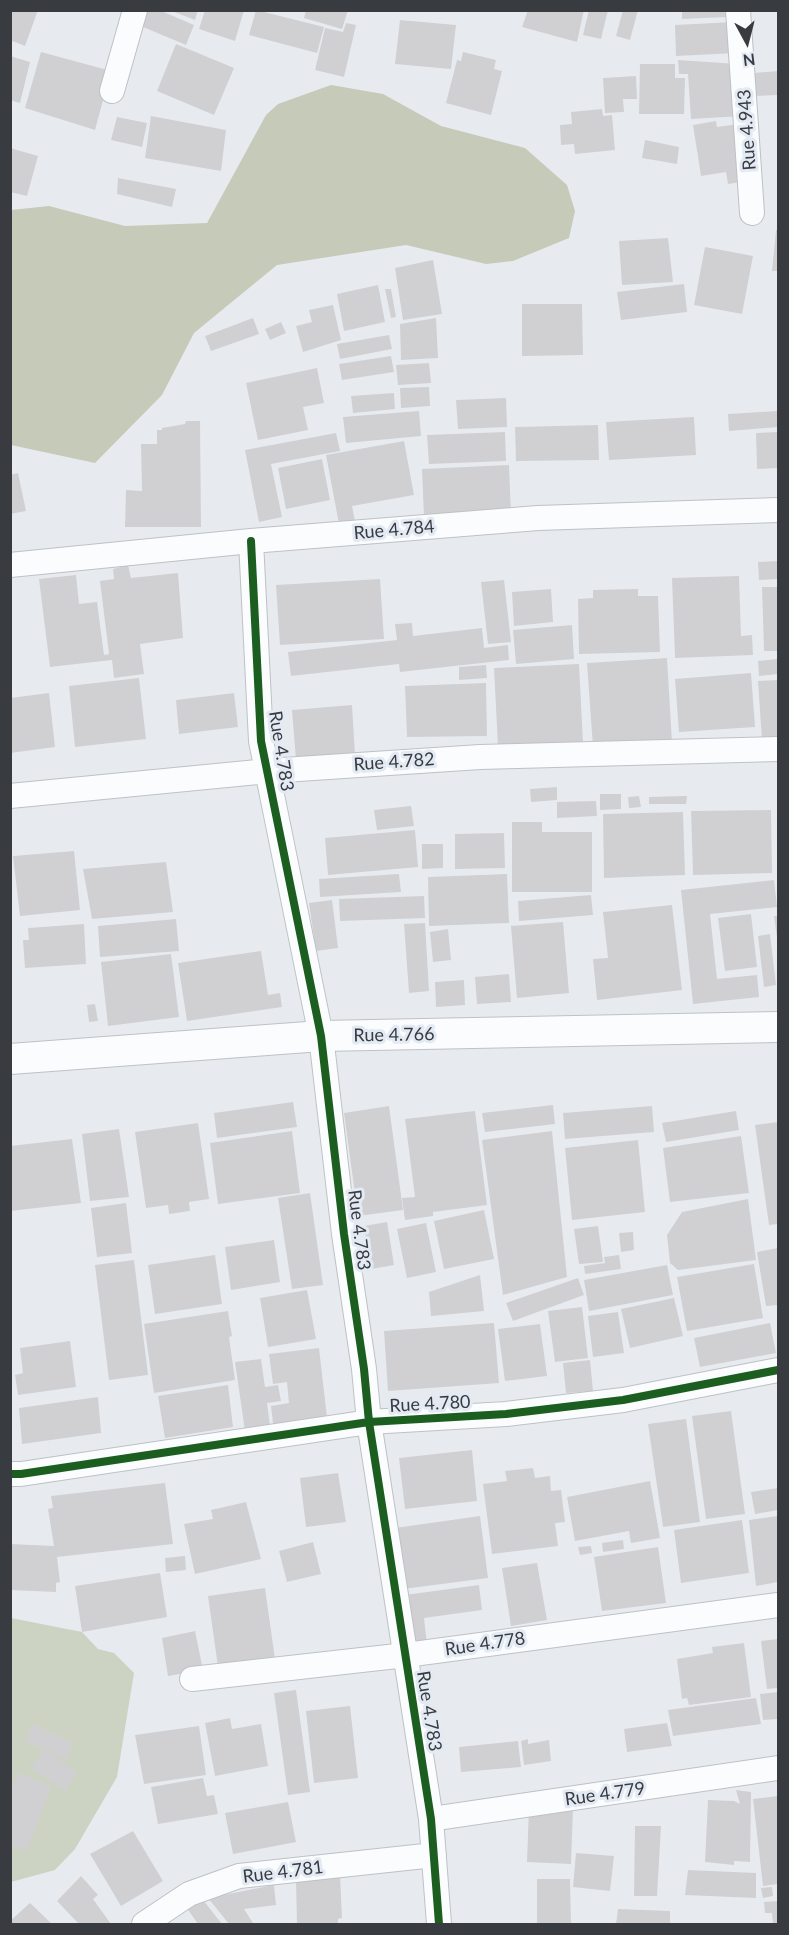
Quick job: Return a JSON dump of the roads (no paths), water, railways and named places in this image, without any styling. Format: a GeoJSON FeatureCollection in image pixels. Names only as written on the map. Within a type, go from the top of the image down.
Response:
{"type":"FeatureCollection","features":[{"type":"Feature","properties":{"kind":"street"},"geometry":{"type":"LineString","coordinates":[[112,91],[135,10]]}},
{"type":"Feature","properties":{"kind":"street","name":"Rue 4.943"},"geometry":{"type":"LineString","coordinates":[[738,10],[752,213]]}},
{"type":"Feature","properties":{"kind":"street","name":"Rue 4.784"},"geometry":{"type":"LineString","coordinates":[[10,565],[251,541],[538,518],[778,510]]}},
{"type":"Feature","properties":{"kind":"street","name":"Rue 4.783"},"geometry":{"type":"LineString","coordinates":[[251,541],[261,741],[321,1036],[369,1422],[431,1819],[439,1924]]}},
{"type":"Feature","properties":{"kind":"street","name":"Rue 4.782"},"geometry":{"type":"LineString","coordinates":[[10,796],[267,771],[480,757],[778,749]]}},
{"type":"Feature","properties":{"kind":"street","name":"Rue 4.766"},"geometry":{"type":"LineString","coordinates":[[10,1059],[321,1036],[778,1027]]}},
{"type":"Feature","properties":{"kind":"street","name":"Rue 4.780"},"geometry":{"type":"LineString","coordinates":[[10,1474],[369,1422],[506,1414],[623,1400],[778,1371]]}},
{"type":"Feature","properties":{"kind":"street","name":"Rue 4.778"},"geometry":{"type":"LineString","coordinates":[[192,1679],[406,1655],[778,1605]]}},
{"type":"Feature","properties":{"kind":"street","name":"Rue 4.779"},"geometry":{"type":"LineString","coordinates":[[431,1819],[778,1768]]}},
{"type":"Feature","properties":{"kind":"street","name":"Rue 4.781"},"geometry":{"type":"LineString","coordinates":[[144,1924],[189,1894],[239,1876],[434,1855]]}}]}
